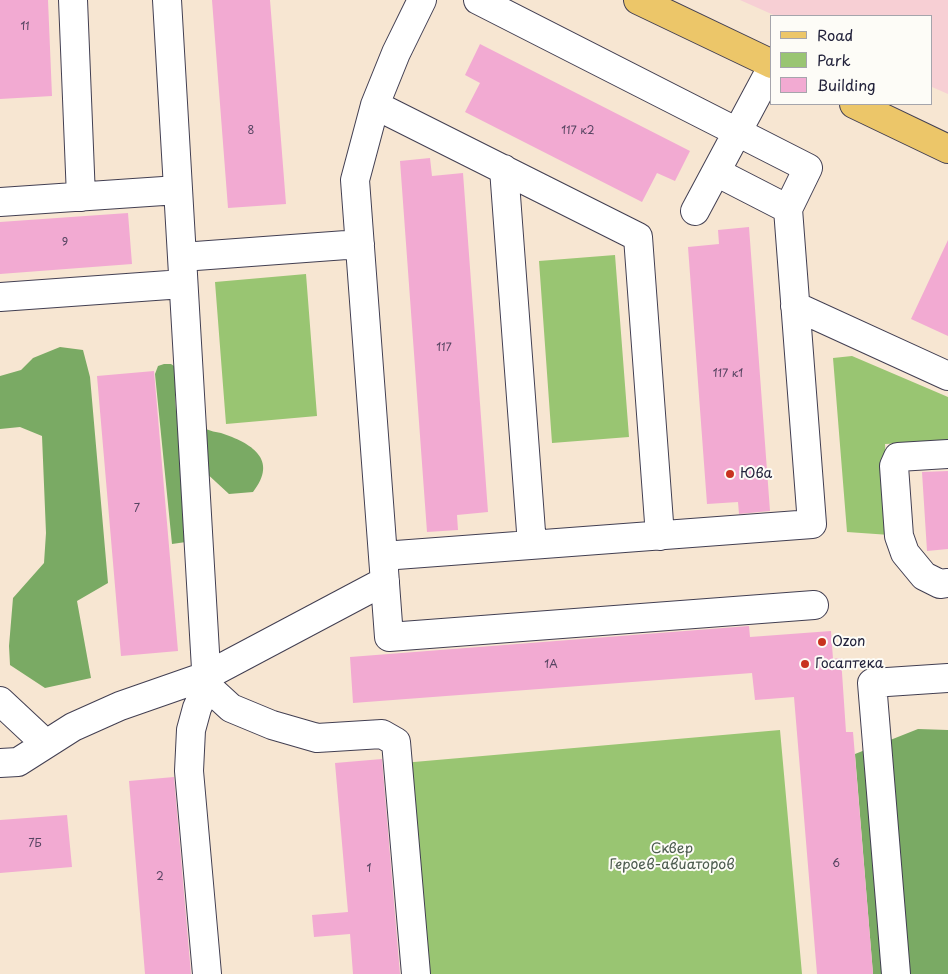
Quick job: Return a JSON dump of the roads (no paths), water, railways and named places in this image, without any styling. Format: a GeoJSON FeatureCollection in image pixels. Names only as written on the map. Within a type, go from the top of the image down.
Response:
{"type":"FeatureCollection","features":[{"type":"Feature","properties":{"kind":"main road"},"geometry":{"type":"LineString","coordinates":[[638,0],[770,64]]}},
{"type":"Feature","properties":{"kind":"main road"},"geometry":{"type":"LineString","coordinates":[[856,105],[948,149]]}},
{"type":"Feature","properties":{"kind":"lane"},"geometry":{"type":"LineString","coordinates":[[73,0],[81,196]]}},
{"type":"Feature","properties":{"kind":"lane"},"geometry":{"type":"LineString","coordinates":[[167,0],[207,681],[191,730],[189,771],[207,974]]}},
{"type":"Feature","properties":{"kind":"lane"},"geometry":{"type":"LineString","coordinates":[[422,0],[396,53],[375,105],[355,180],[389,637],[814,605]]}},
{"type":"Feature","properties":{"kind":"lane"},"geometry":{"type":"LineString","coordinates":[[0,764],[18,762],[73,727],[120,706],[207,681],[384,569],[532,546],[812,524],[788,208],[808,168],[478,0]]}},
{"type":"Feature","properties":{"kind":"lane"},"geometry":{"type":"LineString","coordinates":[[695,211],[770,69]]}},
{"type":"Feature","properties":{"kind":"lane"},"geometry":{"type":"LineString","coordinates":[[375,105],[504,168],[638,237],[660,536]]}},
{"type":"Feature","properties":{"kind":"lane"},"geometry":{"type":"LineString","coordinates":[[504,168],[532,546]]}},
{"type":"Feature","properties":{"kind":"lane"},"geometry":{"type":"LineString","coordinates":[[716,172],[788,208]]}},
{"type":"Feature","properties":{"kind":"lane"},"geometry":{"type":"LineString","coordinates":[[0,202],[178,190]]}},
{"type":"Feature","properties":{"kind":"lane"},"geometry":{"type":"LineString","coordinates":[[182,257],[360,244]]}},
{"type":"Feature","properties":{"kind":"lane"},"geometry":{"type":"LineString","coordinates":[[0,297],[184,284]]}},
{"type":"Feature","properties":{"kind":"lane"},"geometry":{"type":"LineString","coordinates":[[795,306],[948,376]]}},
{"type":"Feature","properties":{"kind":"lane"},"geometry":{"type":"LineString","coordinates":[[948,454],[898,457],[894,466],[899,536],[905,553],[924,576],[940,584],[948,583]]}},
{"type":"Feature","properties":{"kind":"lane"},"geometry":{"type":"LineString","coordinates":[[896,974],[872,683],[948,678]]}},
{"type":"Feature","properties":{"kind":"lane"},"geometry":{"type":"LineString","coordinates":[[207,681],[231,708],[272,725],[316,738],[382,734],[396,742],[416,974]]}},
{"type":"Feature","properties":{"kind":"lane"},"geometry":{"type":"LineString","coordinates":[[0,701],[46,744]]}},
{"type":"Feature","properties":{"kind":"place","name":"Юва"},"geometry":{"type":"Point","coordinates":[730,474]}},
{"type":"Feature","properties":{"kind":"place","name":"Ozon"},"geometry":{"type":"Point","coordinates":[822,642]}},
{"type":"Feature","properties":{"kind":"place","name":"Госаптека"},"geometry":{"type":"Point","coordinates":[805,664]}},
{"type":"Feature","properties":{"kind":"park label","name":"Сквер Героев-авиаторов"},"geometry":{"type":"Point","coordinates":[672,858]}}]}
